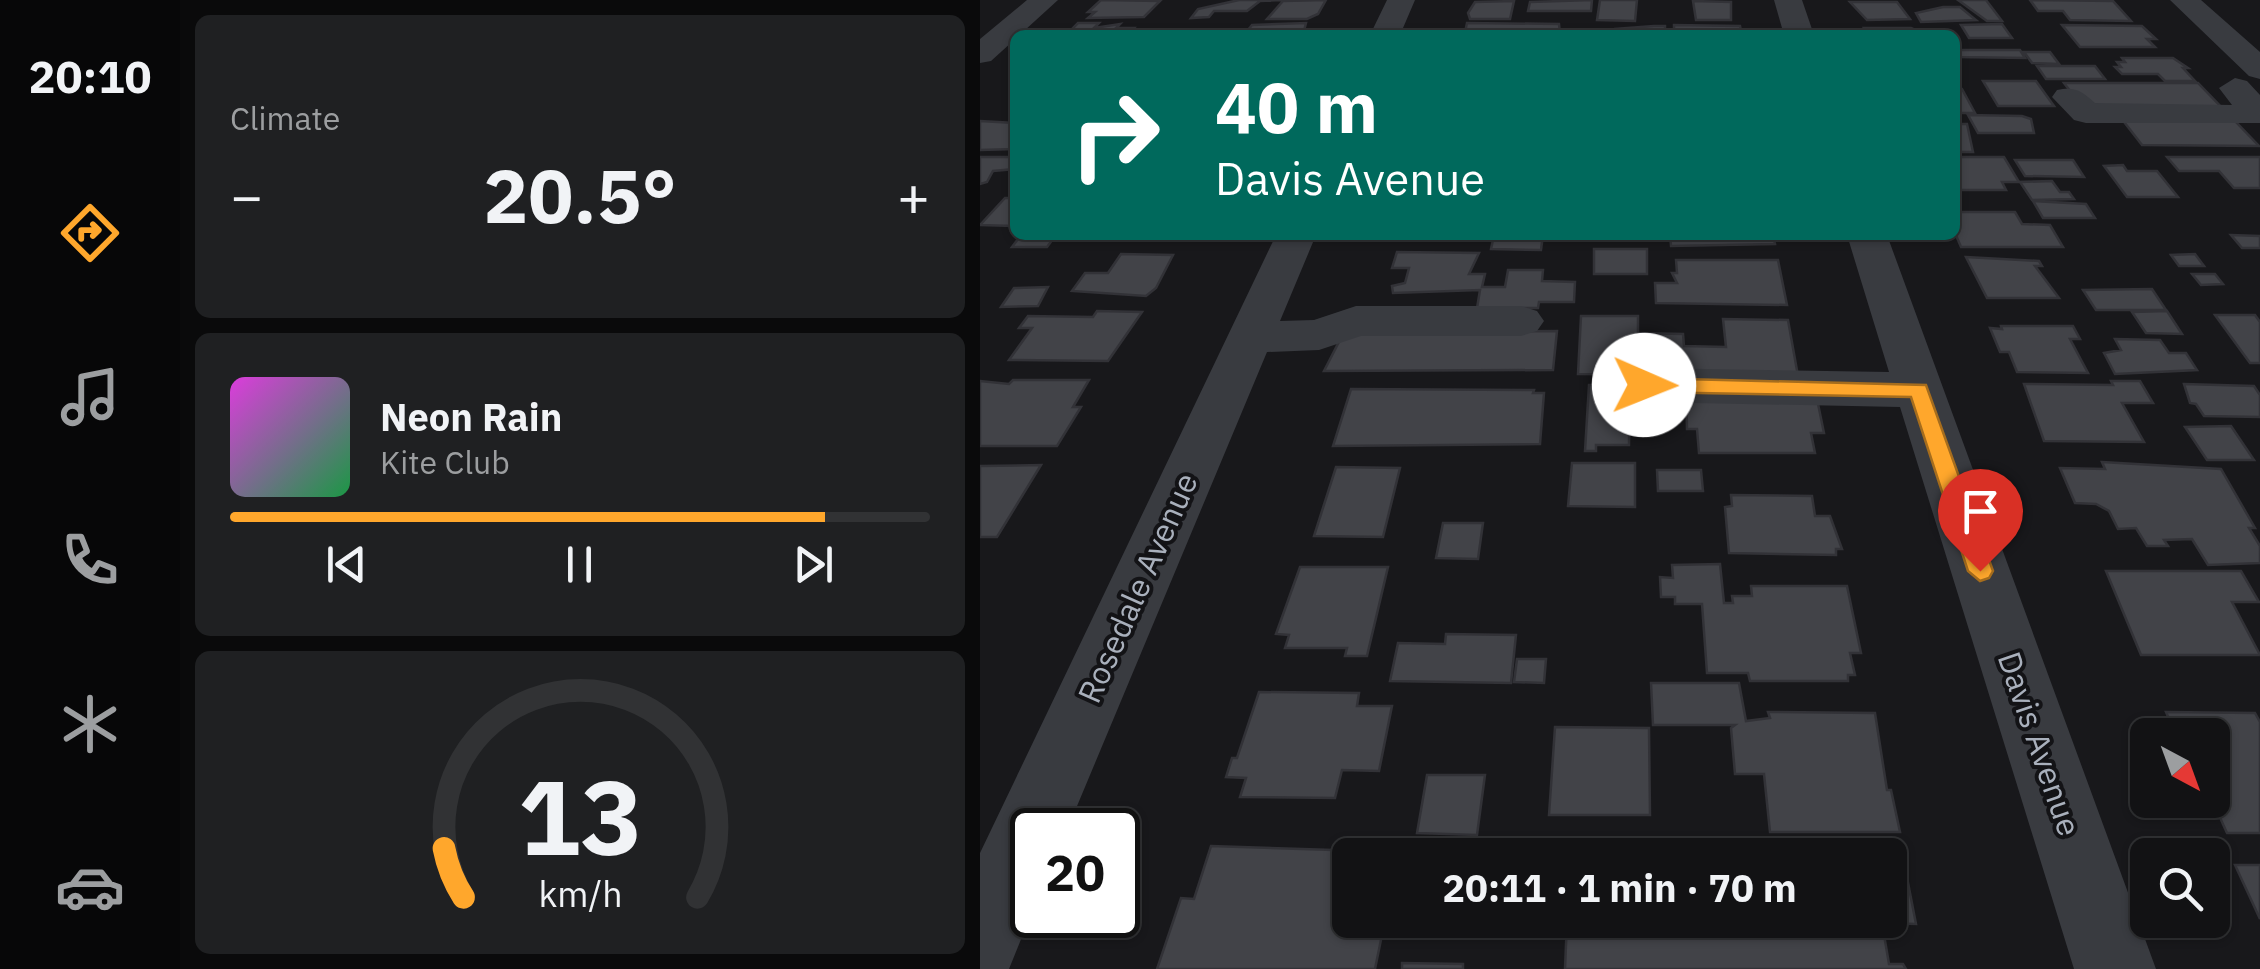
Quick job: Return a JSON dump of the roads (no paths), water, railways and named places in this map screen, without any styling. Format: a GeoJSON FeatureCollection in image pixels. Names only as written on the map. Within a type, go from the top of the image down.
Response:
{"type":"FeatureCollection","features":[{"type":"Feature","properties":{"kind":"street"},"geometry":{"type":"LineString","coordinates":[[980,54],[1044,0]]}},
{"type":"Feature","properties":{"kind":"street"},"geometry":{"type":"LineString","coordinates":[[1387,30],[1401,0]]}},
{"type":"Feature","properties":{"kind":"street"},"geometry":{"type":"LineString","coordinates":[[1788,0],[1798,30]]}},
{"type":"Feature","properties":{"kind":"street"},"geometry":{"type":"LineString","coordinates":[[2069,97],[2086,113],[2251,115],[2256,111],[2250,90],[2184,0]]}},
{"type":"Feature","properties":{"kind":"street","name":"Rosedale Avenue"},"geometry":{"type":"LineString","coordinates":[[980,941],[1294,240]]}},
{"type":"Feature","properties":{"kind":"street","name":"Davis Avenue"},"geometry":{"type":"LineString","coordinates":[[1869,240],[2115,969]]}},
{"type":"Feature","properties":{"kind":"street"},"geometry":{"type":"LineString","coordinates":[[1250,338],[1319,334],[1356,321],[1521,322]]}},
{"type":"Feature","properties":{"kind":"street"},"geometry":{"type":"LineString","coordinates":[[1644,385],[1919,390]]}}]}
